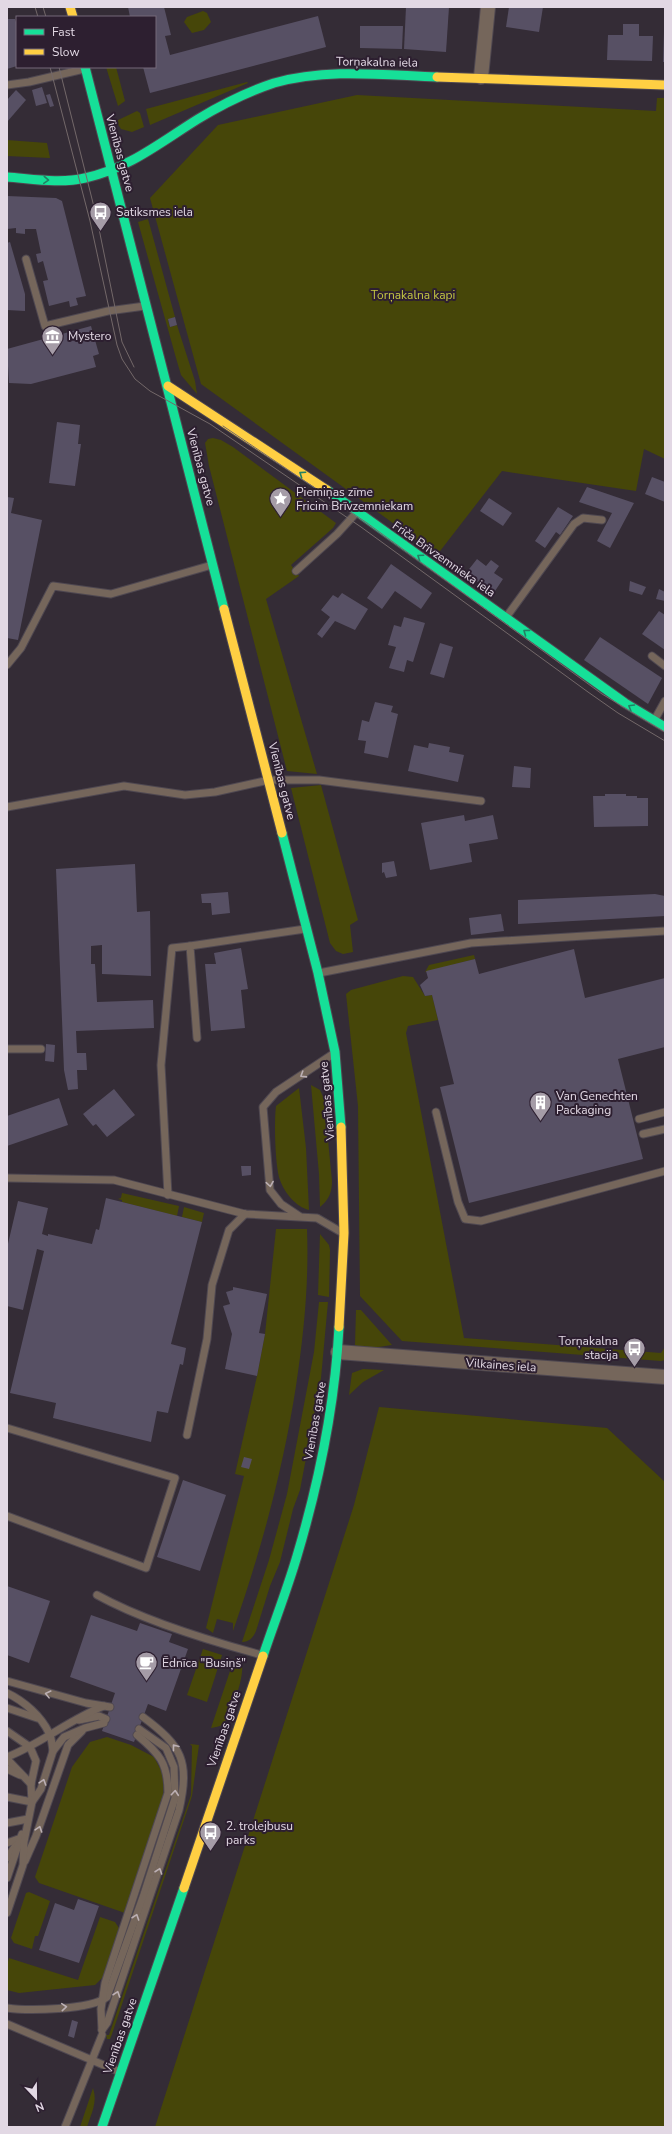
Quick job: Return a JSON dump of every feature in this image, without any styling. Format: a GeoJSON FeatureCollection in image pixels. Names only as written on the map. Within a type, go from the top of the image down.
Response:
{"type":"FeatureCollection","features":[{"type":"Feature","properties":{"kind":"main road","name":"Vienības gatve"},"geometry":{"type":"LineString","coordinates":[[86,68],[318,973],[335,1052],[342,1139],[344,1233],[338,1352],[331,1405],[317,1477],[297,1556],[102,2127]]}},
{"type":"Feature","properties":{"kind":"main road","name":"Torņakalna iela"},"geometry":{"type":"LineString","coordinates":[[112,171],[214,110],[256,90],[289,78],[338,73],[481,77],[665,85]]}},
{"type":"Feature","properties":{"kind":"main road"},"geometry":{"type":"LineString","coordinates":[[7,177],[79,180],[112,171]]}},
{"type":"Feature","properties":{"kind":"main road","name":"Friča Brīvzemnieka iela"},"geometry":{"type":"LineString","coordinates":[[168,386],[213,414],[357,512],[625,704],[665,727]]}},
{"type":"Feature","properties":{"kind":"street"},"geometry":{"type":"LineString","coordinates":[[481,77],[488,7]]}},
{"type":"Feature","properties":{"kind":"street","name":"Vilkaines iela"},"geometry":{"type":"LineString","coordinates":[[338,1352],[665,1377]]}},
{"type":"Feature","properties":{"kind":"lane"},"geometry":{"type":"LineString","coordinates":[[7,85],[45,79],[86,68]]}},
{"type":"Feature","properties":{"kind":"lane"},"geometry":{"type":"LineString","coordinates":[[26,259],[45,326],[108,311],[147,305]]}},
{"type":"Feature","properties":{"kind":"lane"},"geometry":{"type":"LineString","coordinates":[[296,571],[337,534],[357,512]]}},
{"type":"Feature","properties":{"kind":"lane"},"geometry":{"type":"LineString","coordinates":[[506,618],[574,524],[583,518],[602,520]]}},
{"type":"Feature","properties":{"kind":"lane"},"geometry":{"type":"LineString","coordinates":[[7,665],[21,648],[53,586],[111,594],[214,565]]}},
{"type":"Feature","properties":{"kind":"lane"},"geometry":{"type":"LineString","coordinates":[[652,656],[665,666]]}},
{"type":"Feature","properties":{"kind":"lane"},"geometry":{"type":"LineString","coordinates":[[654,720],[665,701]]}},
{"type":"Feature","properties":{"kind":"lane"},"geometry":{"type":"LineString","coordinates":[[7,807],[124,786],[185,796],[215,792],[269,780],[319,780],[481,801]]}},
{"type":"Feature","properties":{"kind":"lane"},"geometry":{"type":"LineString","coordinates":[[168,1195],[161,1065],[172,948],[307,929]]}},
{"type":"Feature","properties":{"kind":"lane"},"geometry":{"type":"LineString","coordinates":[[318,973],[471,943],[665,931]]}},
{"type":"Feature","properties":{"kind":"lane"},"geometry":{"type":"LineString","coordinates":[[190,946],[197,1038]]}},
{"type":"Feature","properties":{"kind":"lane"},"geometry":{"type":"LineString","coordinates":[[7,1049],[41,1049]]}},
{"type":"Feature","properties":{"kind":"lane"},"geometry":{"type":"LineString","coordinates":[[299,1216],[281,1204],[270,1190],[262,1107],[276,1092],[306,1074],[335,1052]]}},
{"type":"Feature","properties":{"kind":"lane"},"geometry":{"type":"LineString","coordinates":[[436,1112],[458,1202],[465,1219],[481,1221],[665,1171]]}},
{"type":"Feature","properties":{"kind":"lane"},"geometry":{"type":"LineString","coordinates":[[639,1119],[665,1112]]}},
{"type":"Feature","properties":{"kind":"lane"},"geometry":{"type":"LineString","coordinates":[[643,1134],[665,1129]]}},
{"type":"Feature","properties":{"kind":"lane"},"geometry":{"type":"LineString","coordinates":[[7,1178],[114,1180],[245,1214],[317,1218],[344,1233]]}},
{"type":"Feature","properties":{"kind":"lane"},"geometry":{"type":"LineString","coordinates":[[187,1435],[206,1339],[212,1285],[229,1230],[245,1214]]}},
{"type":"Feature","properties":{"kind":"lane"},"geometry":{"type":"LineString","coordinates":[[7,1428],[175,1478],[146,1568],[7,1516]]}},
{"type":"Feature","properties":{"kind":"lane"},"geometry":{"type":"LineString","coordinates":[[97,1596],[119,1607],[210,1639],[262,1655]]}},
{"type":"Feature","properties":{"kind":"lane"},"geometry":{"type":"LineString","coordinates":[[7,1681],[63,1697],[107,1706],[90,1711],[30,1747],[7,1758],[31,1784]]}},
{"type":"Feature","properties":{"kind":"lane"},"geometry":{"type":"LineString","coordinates":[[7,1693],[19,1699],[41,1720],[50,1734],[53,1752]]}},
{"type":"Feature","properties":{"kind":"lane"},"geometry":{"type":"LineString","coordinates":[[7,1709],[19,1711],[41,1720]]}},
{"type":"Feature","properties":{"kind":"lane"},"geometry":{"type":"LineString","coordinates":[[32,1802],[41,1789],[53,1752],[64,1737],[105,1721],[99,1716],[77,1720]]}},
{"type":"Feature","properties":{"kind":"lane"},"geometry":{"type":"LineString","coordinates":[[102,2000],[102,2030],[107,2023],[179,1810],[182,1796],[184,1771],[180,1752],[164,1732],[143,1716]]}},
{"type":"Feature","properties":{"kind":"lane"},"geometry":{"type":"LineString","coordinates":[[7,1913],[23,1865],[36,1836],[68,1745],[85,1728]]}},
{"type":"Feature","properties":{"kind":"lane"},"geometry":{"type":"LineString","coordinates":[[7,2008],[25,2010],[92,2004],[107,1997],[175,1798],[174,1767],[166,1748],[138,1732]]}},
{"type":"Feature","properties":{"kind":"lane"},"geometry":{"type":"LineString","coordinates":[[7,1878],[28,1819],[32,1802],[31,1784],[36,1761],[30,1747],[9,1733]]}},
{"type":"Feature","properties":{"kind":"lane"},"geometry":{"type":"LineString","coordinates":[[7,1769],[22,1776]]}},
{"type":"Feature","properties":{"kind":"lane"},"geometry":{"type":"LineString","coordinates":[[7,1797],[32,1802]]}},
{"type":"Feature","properties":{"kind":"lane"},"geometry":{"type":"LineString","coordinates":[[23,1865],[28,1819]]}},
{"type":"Feature","properties":{"kind":"lane"},"geometry":{"type":"LineString","coordinates":[[7,1823],[28,1819]]}},
{"type":"Feature","properties":{"kind":"lane"},"geometry":{"type":"LineString","coordinates":[[7,1843],[21,1838]]}},
{"type":"Feature","properties":{"kind":"lane"},"geometry":{"type":"LineString","coordinates":[[7,1858],[21,1838]]}},
{"type":"Feature","properties":{"kind":"lane"},"geometry":{"type":"LineString","coordinates":[[7,2024],[120,2072]]}},
{"type":"Feature","properties":{"kind":"lane"},"geometry":{"type":"LineString","coordinates":[[65,2127],[93,2061],[102,2035]]}},
{"type":"Feature","properties":{"kind":"green space"},"geometry":{"type":"Polygon","coordinates":[[[203,11],[207,13],[211,22],[204,30],[192,33],[184,22],[187,17],[203,11]]]}},
{"type":"Feature","properties":{"kind":"green space"},"geometry":{"type":"Polygon","coordinates":[[[106,68],[116,68],[125,101],[118,106],[106,68]]]}},
{"type":"Feature","properties":{"kind":"green space"},"geometry":{"type":"Polygon","coordinates":[[[247,82],[248,83],[150,125],[146,109],[247,82]]]}},
{"type":"Feature","properties":{"kind":"green space","name":"Torņakalna kapi"},"geometry":{"type":"Polygon","coordinates":[[[357,95],[656,111],[657,98],[665,98],[665,459],[644,449],[636,491],[502,471],[437,555],[201,384],[150,198],[218,125],[357,95]]]}},
{"type":"Feature","properties":{"kind":"green space"},"geometry":{"type":"Polygon","coordinates":[[[137,111],[140,113],[144,127],[132,132],[121,129],[116,121],[137,111]]]}},
{"type":"Feature","properties":{"kind":"green space"},"geometry":{"type":"Polygon","coordinates":[[[7,140],[47,143],[50,158],[7,156],[7,140]]]}},
{"type":"Feature","properties":{"kind":"green space"},"geometry":{"type":"Polygon","coordinates":[[[148,219],[175,317],[168,320],[170,327],[177,325],[195,381],[197,394],[181,375],[176,358],[138,222],[148,219]]]}},
{"type":"Feature","properties":{"kind":"green space"},"geometry":{"type":"Polygon","coordinates":[[[213,438],[221,440],[233,447],[336,523],[333,528],[291,565],[299,576],[266,599],[317,774],[287,771],[209,466],[205,443],[208,439],[213,438]]]}},
{"type":"Feature","properties":{"kind":"green space"},"geometry":{"type":"Polygon","coordinates":[[[321,785],[358,920],[350,925],[353,952],[343,954],[336,951],[330,943],[291,788],[321,785]]]}},
{"type":"Feature","properties":{"kind":"green space"},"geometry":{"type":"Polygon","coordinates":[[[474,955],[475,959],[425,972],[429,965],[474,955]]]}},
{"type":"Feature","properties":{"kind":"green space"},"geometry":{"type":"Polygon","coordinates":[[[403,976],[413,977],[425,996],[432,995],[438,1020],[408,1026],[406,1033],[464,1338],[661,1353],[665,1347],[665,1360],[661,1361],[402,1341],[360,1296],[358,1106],[346,994],[351,990],[403,976]]]}},
{"type":"Feature","properties":{"kind":"green space"},"geometry":{"type":"Polygon","coordinates":[[[311,1085],[320,1090],[324,1099],[332,1181],[329,1196],[326,1202],[320,1207],[319,1174],[311,1085]]]}},
{"type":"Feature","properties":{"kind":"green space"},"geometry":{"type":"Polygon","coordinates":[[[299,1088],[306,1148],[309,1210],[295,1202],[284,1189],[278,1173],[276,1154],[276,1106],[299,1088]]]}},
{"type":"Feature","properties":{"kind":"green space"},"geometry":{"type":"Polygon","coordinates":[[[122,1193],[179,1206],[177,1216],[122,1202],[122,1200],[118,1199],[121,1198],[122,1193]]]}},
{"type":"Feature","properties":{"kind":"green space"},"geometry":{"type":"Polygon","coordinates":[[[184,1207],[204,1213],[202,1222],[182,1217],[184,1207]]]}},
{"type":"Feature","properties":{"kind":"green space"},"geometry":{"type":"Polygon","coordinates":[[[276,1229],[307,1229],[305,1308],[296,1386],[278,1479],[253,1571],[233,1631],[233,1623],[217,1619],[213,1633],[206,1628],[244,1476],[235,1474],[265,1334],[276,1229]]]}},
{"type":"Feature","properties":{"kind":"green space"},"geometry":{"type":"Polygon","coordinates":[[[320,1234],[329,1245],[330,1250],[329,1297],[318,1295],[320,1234]]]}},
{"type":"Feature","properties":{"kind":"green space"},"geometry":{"type":"Polygon","coordinates":[[[319,1302],[328,1302],[321,1378],[300,1490],[293,1509],[280,1562],[270,1586],[256,1631],[254,1636],[247,1641],[242,1642],[269,1560],[287,1494],[314,1352],[319,1302]]]}},
{"type":"Feature","properties":{"kind":"green space"},"geometry":{"type":"Polygon","coordinates":[[[356,1310],[361,1310],[392,1345],[365,1349],[355,1345],[356,1310]]]}},
{"type":"Feature","properties":{"kind":"green space"},"geometry":{"type":"Polygon","coordinates":[[[363,1369],[384,1370],[363,1382],[349,1395],[352,1373],[363,1369]]]}},
{"type":"Feature","properties":{"kind":"green space"},"geometry":{"type":"Polygon","coordinates":[[[379,1407],[607,1428],[665,1482],[665,2127],[155,2127],[354,1505],[379,1407]]]}},
{"type":"Feature","properties":{"kind":"green space"},"geometry":{"type":"Polygon","coordinates":[[[203,1649],[222,1655],[207,1702],[187,1695],[203,1649]]]}},
{"type":"Feature","properties":{"kind":"green space"},"geometry":{"type":"Polygon","coordinates":[[[234,1659],[242,1666],[242,1671],[230,1714],[223,1724],[211,1728],[234,1659]]]}},
{"type":"Feature","properties":{"kind":"green space"},"geometry":{"type":"Polygon","coordinates":[[[107,1737],[131,1745],[154,1757],[164,1776],[163,1805],[125,1913],[39,1883],[35,1877],[72,1767],[90,1742],[107,1737]]]}},
{"type":"Feature","properties":{"kind":"green space"},"geometry":{"type":"Polygon","coordinates":[[[190,1744],[199,1745],[192,1796],[112,2034],[110,2039],[107,2039],[106,2035],[109,2035],[191,1795],[192,1746],[190,1744]]]}},
{"type":"Feature","properties":{"kind":"green space"},"geometry":{"type":"Polygon","coordinates":[[[29,1892],[50,1901],[38,1936],[35,1936],[32,1949],[14,1943],[11,1938],[26,1893],[29,1892]]]}},
{"type":"Feature","properties":{"kind":"green space"},"geometry":{"type":"Polygon","coordinates":[[[100,1917],[115,1922],[119,1928],[104,1976],[95,1985],[19,1993],[7,1990],[7,1965],[9,1958],[78,1980],[100,1917]]]}},
{"type":"Feature","properties":{"kind":"green space"},"geometry":{"type":"Polygon","coordinates":[[[93,2088],[95,2098],[92,2113],[87,2127],[80,2127],[93,2088]]]}},
{"type":"Feature","properties":{"kind":"building"},"geometry":{"type":"Polygon","coordinates":[[[128,7],[164,7],[171,35],[165,36],[170,55],[318,16],[326,47],[150,93],[143,68],[156,68],[156,16],[130,16],[128,7]]]}},
{"type":"Feature","properties":{"kind":"building"},"geometry":{"type":"Polygon","coordinates":[[[406,7],[449,7],[446,52],[404,49],[406,7]]]}},
{"type":"Feature","properties":{"kind":"building"},"geometry":{"type":"Polygon","coordinates":[[[509,7],[543,7],[539,32],[506,27],[509,7]]]}},
{"type":"Feature","properties":{"kind":"building"},"geometry":{"type":"Polygon","coordinates":[[[7,19],[15,19],[16,66],[7,69],[7,19]]]}},
{"type":"Feature","properties":{"kind":"building"},"geometry":{"type":"Polygon","coordinates":[[[623,24],[639,24],[639,36],[653,36],[652,61],[607,60],[608,35],[623,35],[623,24]]]}},
{"type":"Feature","properties":{"kind":"building"},"geometry":{"type":"Polygon","coordinates":[[[360,26],[403,26],[402,49],[360,48],[360,26]]]}},
{"type":"Feature","properties":{"kind":"building"},"geometry":{"type":"Polygon","coordinates":[[[664,32],[665,62],[663,62],[664,32]]]}},
{"type":"Feature","properties":{"kind":"building"},"geometry":{"type":"Polygon","coordinates":[[[42,87],[47,103],[36,106],[32,90],[42,87]]]}},
{"type":"Feature","properties":{"kind":"building"},"geometry":{"type":"Polygon","coordinates":[[[16,90],[26,100],[7,122],[7,100],[16,90]]]}},
{"type":"Feature","properties":{"kind":"building"},"geometry":{"type":"Polygon","coordinates":[[[50,94],[54,106],[50,107],[46,95],[50,94]]]}},
{"type":"Feature","properties":{"kind":"building"},"geometry":{"type":"Polygon","coordinates":[[[7,196],[56,198],[62,201],[86,296],[76,298],[78,305],[70,307],[69,301],[49,306],[43,281],[48,280],[43,261],[38,263],[36,254],[41,253],[36,229],[25,229],[25,234],[16,233],[16,228],[7,229],[7,196]]]}},
{"type":"Feature","properties":{"kind":"building"},"geometry":{"type":"Polygon","coordinates":[[[10,242],[25,294],[25,311],[7,310],[7,243],[10,242]]]}},
{"type":"Feature","properties":{"kind":"building"},"geometry":{"type":"Polygon","coordinates":[[[175,317],[177,325],[170,327],[168,319],[175,317]]]}},
{"type":"Feature","properties":{"kind":"building"},"geometry":{"type":"Polygon","coordinates":[[[91,326],[99,354],[93,356],[96,367],[31,384],[9,383],[7,349],[91,326]]]}},
{"type":"Feature","properties":{"kind":"building"},"geometry":{"type":"Polygon","coordinates":[[[57,422],[80,425],[78,444],[81,444],[75,486],[49,483],[57,422]]]}},
{"type":"Feature","properties":{"kind":"building"},"geometry":{"type":"Polygon","coordinates":[[[652,477],[665,482],[665,502],[645,494],[652,477]]]}},
{"type":"Feature","properties":{"kind":"building"},"geometry":{"type":"Polygon","coordinates":[[[587,487],[634,503],[610,548],[597,541],[612,513],[579,502],[587,487]]]}},
{"type":"Feature","properties":{"kind":"building"},"geometry":{"type":"Polygon","coordinates":[[[7,497],[14,498],[11,513],[42,520],[18,640],[7,638],[7,497]]]}},
{"type":"Feature","properties":{"kind":"building"},"geometry":{"type":"Polygon","coordinates":[[[489,498],[512,513],[503,526],[480,511],[489,498]]]}},
{"type":"Feature","properties":{"kind":"building"},"geometry":{"type":"Polygon","coordinates":[[[558,507],[573,516],[560,535],[556,532],[545,548],[535,541],[558,507]]]}},
{"type":"Feature","properties":{"kind":"building"},"geometry":{"type":"Polygon","coordinates":[[[477,559],[486,566],[491,560],[499,566],[494,573],[503,579],[493,594],[466,573],[477,559]]]}},
{"type":"Feature","properties":{"kind":"building"},"geometry":{"type":"Polygon","coordinates":[[[391,564],[432,593],[421,609],[395,591],[382,609],[367,598],[391,564]]]}},
{"type":"Feature","properties":{"kind":"building"},"geometry":{"type":"Polygon","coordinates":[[[630,581],[646,587],[642,595],[629,591],[630,581]]]}},
{"type":"Feature","properties":{"kind":"building"},"geometry":{"type":"Polygon","coordinates":[[[659,589],[665,592],[665,601],[656,599],[659,589]]]}},
{"type":"Feature","properties":{"kind":"building"},"geometry":{"type":"Polygon","coordinates":[[[342,593],[368,609],[355,630],[335,621],[322,638],[317,634],[330,617],[321,610],[333,595],[338,598],[342,593]]]}},
{"type":"Feature","properties":{"kind":"building"},"geometry":{"type":"Polygon","coordinates":[[[659,611],[665,615],[665,650],[642,634],[659,611]]]}},
{"type":"Feature","properties":{"kind":"building"},"geometry":{"type":"Polygon","coordinates":[[[404,617],[425,623],[413,662],[407,660],[404,672],[389,668],[396,647],[388,645],[394,625],[401,627],[404,617]]]}},
{"type":"Feature","properties":{"kind":"building"},"geometry":{"type":"Polygon","coordinates":[[[600,637],[662,678],[648,704],[584,660],[600,637]]]}},
{"type":"Feature","properties":{"kind":"building"},"geometry":{"type":"Polygon","coordinates":[[[440,643],[453,647],[444,678],[430,674],[440,643]]]}},
{"type":"Feature","properties":{"kind":"building"},"geometry":{"type":"Polygon","coordinates":[[[375,702],[393,706],[391,712],[398,714],[388,758],[364,753],[366,741],[358,740],[362,720],[369,722],[375,702]]]}},
{"type":"Feature","properties":{"kind":"building"},"geometry":{"type":"Polygon","coordinates":[[[429,743],[450,747],[449,752],[464,755],[458,782],[408,771],[414,745],[428,748],[429,743]]]}},
{"type":"Feature","properties":{"kind":"building"},"geometry":{"type":"Polygon","coordinates":[[[514,766],[531,768],[530,788],[512,787],[514,766]]]}},
{"type":"Feature","properties":{"kind":"building"},"geometry":{"type":"Polygon","coordinates":[[[605,794],[626,794],[626,796],[637,796],[637,798],[648,798],[648,826],[594,827],[593,796],[605,796],[605,794]]]}},
{"type":"Feature","properties":{"kind":"building"},"geometry":{"type":"Polygon","coordinates":[[[464,815],[465,821],[493,815],[498,839],[469,844],[472,862],[430,870],[421,823],[464,815]]]}},
{"type":"Feature","properties":{"kind":"building"},"geometry":{"type":"Polygon","coordinates":[[[394,861],[397,876],[386,878],[384,872],[382,873],[382,863],[394,861]]]}},
{"type":"Feature","properties":{"kind":"building"},"geometry":{"type":"Polygon","coordinates":[[[135,864],[137,912],[150,911],[151,976],[102,974],[102,945],[91,946],[91,964],[95,964],[97,1002],[153,1000],[154,1028],[76,1031],[77,1053],[86,1053],[87,1070],[77,1070],[78,1089],[68,1090],[64,1070],[56,869],[135,864]]]}},
{"type":"Feature","properties":{"kind":"building"},"geometry":{"type":"Polygon","coordinates":[[[228,892],[230,913],[212,915],[211,903],[202,903],[201,894],[228,892]]]}},
{"type":"Feature","properties":{"kind":"building"},"geometry":{"type":"Polygon","coordinates":[[[655,894],[665,896],[665,916],[518,924],[518,900],[655,894]]]}},
{"type":"Feature","properties":{"kind":"building"},"geometry":{"type":"Polygon","coordinates":[[[501,914],[504,931],[471,935],[469,918],[501,914]]]}},
{"type":"Feature","properties":{"kind":"building"},"geometry":{"type":"Polygon","coordinates":[[[241,948],[248,989],[241,990],[245,1028],[211,1031],[205,964],[216,964],[214,953],[241,948]]]}},
{"type":"Feature","properties":{"kind":"building"},"geometry":{"type":"Polygon","coordinates":[[[574,949],[585,998],[665,978],[665,1047],[618,1059],[643,1159],[469,1203],[440,1087],[454,1084],[432,995],[425,996],[420,985],[428,978],[426,971],[475,959],[479,974],[574,949]]]}},
{"type":"Feature","properties":{"kind":"building"},"geometry":{"type":"Polygon","coordinates":[[[46,1044],[55,1045],[54,1062],[45,1061],[46,1044]]]}},
{"type":"Feature","properties":{"kind":"building"},"geometry":{"type":"Polygon","coordinates":[[[114,1089],[135,1115],[107,1137],[96,1124],[93,1126],[83,1114],[114,1089]]]}},
{"type":"Feature","properties":{"kind":"building"},"geometry":{"type":"Polygon","coordinates":[[[59,1098],[68,1125],[7,1146],[7,1116],[59,1098]]]}},
{"type":"Feature","properties":{"kind":"building"},"geometry":{"type":"Polygon","coordinates":[[[241,1166],[251,1166],[251,1175],[242,1176],[241,1166]]]}},
{"type":"Feature","properties":{"kind":"building"},"geometry":{"type":"Polygon","coordinates":[[[106,1198],[202,1222],[171,1344],[186,1348],[183,1365],[180,1364],[168,1413],[157,1411],[151,1442],[53,1418],[56,1403],[10,1393],[44,1251],[37,1249],[23,1310],[7,1306],[7,1248],[18,1201],[48,1208],[42,1234],[92,1244],[96,1229],[99,1230],[106,1198]]]}},
{"type":"Feature","properties":{"kind":"building"},"geometry":{"type":"Polygon","coordinates":[[[233,1287],[267,1294],[259,1333],[265,1334],[257,1376],[225,1369],[232,1334],[223,1306],[230,1304],[226,1292],[233,1290],[233,1287]]]}},
{"type":"Feature","properties":{"kind":"building"},"geometry":{"type":"Polygon","coordinates":[[[244,1457],[252,1459],[249,1469],[241,1467],[244,1457]]]}},
{"type":"Feature","properties":{"kind":"building"},"geometry":{"type":"Polygon","coordinates":[[[183,1480],[226,1495],[200,1571],[157,1557],[183,1480]]]}},
{"type":"Feature","properties":{"kind":"building"},"geometry":{"type":"Polygon","coordinates":[[[7,1586],[50,1601],[29,1663],[7,1655],[7,1586]]]}},
{"type":"Feature","properties":{"kind":"building"},"geometry":{"type":"Polygon","coordinates":[[[91,1615],[137,1631],[140,1623],[172,1634],[169,1642],[188,1649],[166,1711],[148,1704],[134,1742],[102,1731],[115,1693],[70,1677],[91,1615]]]}},
{"type":"Feature","properties":{"kind":"building"},"geometry":{"type":"Polygon","coordinates":[[[78,1899],[99,1906],[79,1963],[39,1950],[55,1903],[74,1910],[78,1899]]]}},
{"type":"Feature","properties":{"kind":"building"},"geometry":{"type":"Polygon","coordinates":[[[72,2020],[78,2022],[74,2038],[68,2036],[72,2020]]]}},
{"type":"Feature","properties":{"kind":"tram line"},"geometry":{"type":"LineString","coordinates":[[35,7],[38,16]]}},
{"type":"Feature","properties":{"kind":"tram line"},"geometry":{"type":"LineString","coordinates":[[43,7],[46,16]]}},
{"type":"Feature","properties":{"kind":"tram line"},"geometry":{"type":"LineString","coordinates":[[50,68],[90,221],[117,345],[122,359],[135,379],[150,391],[210,424],[361,527],[588,692],[618,713],[665,741]]}},
{"type":"Feature","properties":{"kind":"tram line"},"geometry":{"type":"LineString","coordinates":[[59,68],[97,219],[122,342],[134,367]]}},
{"type":"Feature","properties":{"kind":"tram line"},"geometry":{"type":"LineString","coordinates":[[223,426],[367,523],[602,694],[665,732]]}},
{"type":"Feature","properties":{"kind":"traffic: fast"},"geometry":{"type":"LineString","coordinates":[[85,68],[224,609]]}},
{"type":"Feature","properties":{"kind":"traffic: fast"},"geometry":{"type":"LineString","coordinates":[[7,177],[66,181],[101,174],[144,154],[198,119],[225,104],[254,90],[294,78],[335,74],[376,74],[437,77]]}},
{"type":"Feature","properties":{"kind":"traffic: fast"},"geometry":{"type":"LineString","coordinates":[[327,490],[625,703],[665,727]]}},
{"type":"Feature","properties":{"kind":"traffic: fast"},"geometry":{"type":"LineString","coordinates":[[282,833],[318,973],[335,1052],[341,1127]]}},
{"type":"Feature","properties":{"kind":"traffic: fast"},"geometry":{"type":"LineString","coordinates":[[263,1656],[297,1556],[319,1471],[330,1414],[339,1327]]}},
{"type":"Feature","properties":{"kind":"traffic: fast"},"geometry":{"type":"LineString","coordinates":[[102,2127],[184,1888]]}},
{"type":"Feature","properties":{"kind":"traffic: slow"},"geometry":{"type":"LineString","coordinates":[[70,7],[73,16]]}},
{"type":"Feature","properties":{"kind":"traffic: slow"},"geometry":{"type":"LineString","coordinates":[[437,77],[665,85]]}},
{"type":"Feature","properties":{"kind":"traffic: slow"},"geometry":{"type":"LineString","coordinates":[[168,386],[327,490]]}},
{"type":"Feature","properties":{"kind":"traffic: slow"},"geometry":{"type":"LineString","coordinates":[[224,609],[282,833]]}},
{"type":"Feature","properties":{"kind":"traffic: slow"},"geometry":{"type":"LineString","coordinates":[[339,1327],[344,1233],[341,1127]]}},
{"type":"Feature","properties":{"kind":"traffic: slow"},"geometry":{"type":"LineString","coordinates":[[184,1888],[263,1656]]}},
{"type":"Feature","properties":{"kind":"place","name":"Satiksmes iela"},"geometry":{"type":"Point","coordinates":[100,232]}},
{"type":"Feature","properties":{"kind":"place","name":"Mystero"},"geometry":{"type":"Point","coordinates":[53,356]}},
{"type":"Feature","properties":{"kind":"place","name":"Piemiņas zīme Fricim Brīvzemniekam"},"geometry":{"type":"Point","coordinates":[280,518]}},
{"type":"Feature","properties":{"kind":"place","name":"Van Genechten Packaging"},"geometry":{"type":"Point","coordinates":[541,1122]}},
{"type":"Feature","properties":{"kind":"place","name":"Torņakalna stacija"},"geometry":{"type":"Point","coordinates":[634,1368]}},
{"type":"Feature","properties":{"kind":"place","name":"Ēdnīca \"Busiņš\""},"geometry":{"type":"Point","coordinates":[147,1682]}},
{"type":"Feature","properties":{"kind":"place","name":"2. trolejbusu parks"},"geometry":{"type":"Point","coordinates":[211,1852]}}]}
